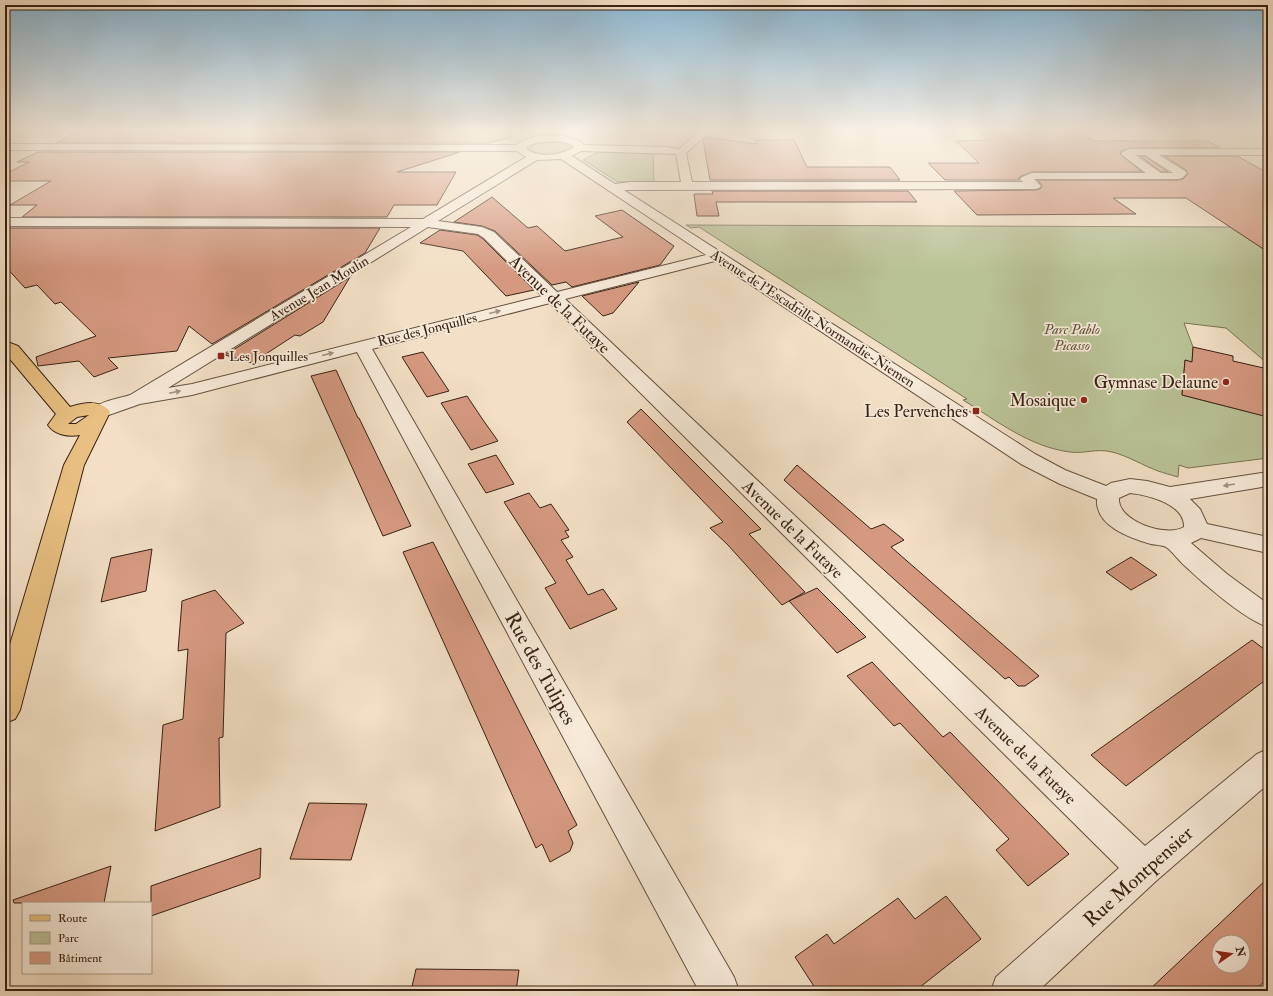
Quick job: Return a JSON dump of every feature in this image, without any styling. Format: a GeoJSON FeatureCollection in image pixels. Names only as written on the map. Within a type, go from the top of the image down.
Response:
{"type":"FeatureCollection","features":[{"type":"Feature","properties":{"kind":"main road"},"geometry":{"type":"LineString","coordinates":[[5,346],[12,350],[67,422],[74,465]]}},
{"type":"Feature","properties":{"kind":"main road"},"geometry":{"type":"LineString","coordinates":[[5,710],[74,465],[97,417],[93,409],[87,409],[67,422]]}},
{"type":"Feature","properties":{"kind":"street","name":"Avenue Jean Moulin"},"geometry":{"type":"LineString","coordinates":[[97,417],[107,408],[137,399],[501,177]]}},
{"type":"Feature","properties":{"kind":"street","name":"Avenue de l'Escadrille Normandie-Niemen"},"geometry":{"type":"LineString","coordinates":[[597,177],[1028,459],[1050,472],[1074,483],[1108,495]]}},
{"type":"Feature","properties":{"kind":"street"},"geometry":{"type":"LineString","coordinates":[[686,177],[687,185]]}},
{"type":"Feature","properties":{"kind":"street"},"geometry":{"type":"LineString","coordinates":[[613,188],[630,185],[1084,187],[1088,184],[1080,177]]}},
{"type":"Feature","properties":{"kind":"street","name":"Avenue de la Futaye"},"geometry":{"type":"LineString","coordinates":[[5,222],[426,223],[482,231],[489,235],[1144,869]]}},
{"type":"Feature","properties":{"kind":"street","name":"Rue des Jonquilles"},"geometry":{"type":"LineString","coordinates":[[137,399],[192,389],[717,256]]}},
{"type":"Feature","properties":{"kind":"street","name":"Rue des Tulipes"},"geometry":{"type":"LineString","coordinates":[[361,345],[720,991]]}},
{"type":"Feature","properties":{"kind":"street"},"geometry":{"type":"LineString","coordinates":[[1167,495],[1268,479]]}},
{"type":"Feature","properties":{"kind":"street"},"geometry":{"type":"LineString","coordinates":[[1130,486],[1142,487],[1167,495],[1182,504],[1192,515],[1195,522],[1195,529],[1191,534],[1183,538],[1158,538],[1130,527],[1118,519],[1110,510],[1107,502],[1108,495],[1113,490],[1130,486]]}},
{"type":"Feature","properties":{"kind":"street"},"geometry":{"type":"LineString","coordinates":[[1195,529],[1268,545]]}},
{"type":"Feature","properties":{"kind":"street"},"geometry":{"type":"LineString","coordinates":[[1172,539],[1189,557],[1268,617]]}},
{"type":"Feature","properties":{"kind":"street","name":"Rue Montpensier"},"geometry":{"type":"LineString","coordinates":[[1022,987],[1144,869],[1268,764]]}},
{"type":"Feature","properties":{"kind":"green space"},"geometry":{"type":"Polygon","coordinates":[[[611,177],[654,177],[654,182],[618,182],[611,177]]]}},
{"type":"Feature","properties":{"kind":"green space","name":"Parc Pablo Picasso"},"geometry":{"type":"Polygon","coordinates":[[[686,225],[1230,227],[1268,252],[1268,364],[1226,328],[1184,323],[1193,347],[1192,362],[1185,360],[1182,395],[1268,417],[1268,458],[1188,468],[1179,465],[1178,477],[1158,471],[1112,452],[1070,452],[1041,445],[1014,432],[988,416],[963,400],[967,399],[699,227],[691,228],[686,225]]]}},
{"type":"Feature","properties":{"kind":"building"},"geometry":{"type":"Polygon","coordinates":[[[5,177],[453,177],[437,205],[394,205],[387,217],[22,217],[37,205],[10,205],[51,181],[5,181],[5,177]]]}},
{"type":"Feature","properties":{"kind":"building"},"geometry":{"type":"Polygon","coordinates":[[[710,177],[898,177],[900,180],[710,180],[710,177]]]}},
{"type":"Feature","properties":{"kind":"building"},"geometry":{"type":"Polygon","coordinates":[[[942,177],[1020,177],[1019,180],[945,180],[942,177]]]}},
{"type":"Feature","properties":{"kind":"building"},"geometry":{"type":"Polygon","coordinates":[[[1185,177],[1268,177],[1268,252],[1186,198],[1113,198],[1136,214],[977,215],[954,191],[1035,190],[1040,189],[1042,186],[1038,180],[1183,179],[1185,177]]]}},
{"type":"Feature","properties":{"kind":"building"},"geometry":{"type":"Polygon","coordinates":[[[712,191],[908,191],[917,202],[716,202],[719,216],[697,216],[694,194],[713,194],[712,191]]]}},
{"type":"Feature","properties":{"kind":"building"},"geometry":{"type":"Polygon","coordinates":[[[492,197],[528,228],[537,226],[565,251],[623,237],[595,216],[622,210],[674,246],[660,265],[572,287],[566,282],[552,285],[495,231],[482,226],[454,222],[492,197]]]}},
{"type":"Feature","properties":{"kind":"building"},"geometry":{"type":"Polygon","coordinates":[[[380,228],[365,253],[212,344],[189,326],[177,351],[108,358],[118,368],[94,377],[79,361],[38,366],[36,357],[96,336],[61,302],[55,304],[37,285],[25,288],[5,266],[5,229],[380,228]]]}},
{"type":"Feature","properties":{"kind":"building"},"geometry":{"type":"Polygon","coordinates":[[[440,230],[477,235],[483,239],[534,290],[506,296],[463,251],[420,243],[440,230]]]}},
{"type":"Feature","properties":{"kind":"building"},"geometry":{"type":"Polygon","coordinates":[[[350,277],[323,322],[300,336],[295,335],[252,363],[225,355],[350,277]]]}},
{"type":"Feature","properties":{"kind":"building"},"geometry":{"type":"Polygon","coordinates":[[[639,282],[613,313],[603,316],[582,296],[639,282]]]}},
{"type":"Feature","properties":{"kind":"building","name":"Gymnase Delaune"},"geometry":{"type":"Polygon","coordinates":[[[1193,347],[1233,356],[1233,361],[1268,369],[1268,417],[1182,395],[1185,360],[1192,362],[1193,347]]]}},
{"type":"Feature","properties":{"kind":"building"},"geometry":{"type":"Polygon","coordinates":[[[423,352],[449,391],[427,397],[402,357],[423,352]]]}},
{"type":"Feature","properties":{"kind":"building"},"geometry":{"type":"Polygon","coordinates":[[[336,370],[411,526],[383,536],[311,376],[336,370]]]}},
{"type":"Feature","properties":{"kind":"building"},"geometry":{"type":"Polygon","coordinates":[[[467,396],[498,441],[471,450],[441,403],[467,396]]]}},
{"type":"Feature","properties":{"kind":"building"},"geometry":{"type":"Polygon","coordinates":[[[641,409],[761,529],[749,534],[805,592],[782,605],[727,544],[710,528],[723,522],[627,422],[641,409]]]}},
{"type":"Feature","properties":{"kind":"building"},"geometry":{"type":"Polygon","coordinates":[[[496,455],[514,484],[486,493],[468,464],[496,455]]]}},
{"type":"Feature","properties":{"kind":"building"},"geometry":{"type":"Polygon","coordinates":[[[797,465],[871,529],[884,524],[904,540],[891,547],[1039,676],[1025,686],[1018,686],[1009,677],[1005,679],[784,480],[797,465]]]}},
{"type":"Feature","properties":{"kind":"building"},"geometry":{"type":"Polygon","coordinates":[[[529,493],[540,508],[551,504],[569,530],[565,531],[569,537],[561,540],[573,557],[566,560],[588,595],[603,589],[617,609],[570,629],[545,588],[556,583],[504,502],[529,493]]]}},
{"type":"Feature","properties":{"kind":"building"},"geometry":{"type":"Polygon","coordinates":[[[433,542],[577,825],[568,831],[573,843],[570,851],[550,862],[542,844],[536,848],[403,552],[433,542]]]}},
{"type":"Feature","properties":{"kind":"building"},"geometry":{"type":"Polygon","coordinates":[[[152,549],[146,591],[101,602],[111,558],[152,549]]]}},
{"type":"Feature","properties":{"kind":"building"},"geometry":{"type":"Polygon","coordinates":[[[1131,557],[1157,575],[1131,590],[1106,572],[1131,557]]]}},
{"type":"Feature","properties":{"kind":"building"},"geometry":{"type":"Polygon","coordinates":[[[817,588],[866,637],[837,653],[789,601],[817,588]]]}},
{"type":"Feature","properties":{"kind":"building"},"geometry":{"type":"Polygon","coordinates":[[[215,590],[244,623],[226,633],[223,737],[219,738],[220,807],[155,831],[163,725],[183,719],[188,649],[178,651],[182,601],[215,590]]]}},
{"type":"Feature","properties":{"kind":"building"},"geometry":{"type":"Polygon","coordinates":[[[1252,640],[1268,652],[1268,678],[1126,786],[1091,755],[1252,640]]]}},
{"type":"Feature","properties":{"kind":"building"},"geometry":{"type":"Polygon","coordinates":[[[872,662],[943,737],[950,732],[1069,854],[1028,886],[996,850],[1009,839],[900,723],[894,726],[847,676],[872,662]]]}},
{"type":"Feature","properties":{"kind":"building"},"geometry":{"type":"Polygon","coordinates":[[[309,803],[367,804],[351,860],[290,859],[309,803]]]}},
{"type":"Feature","properties":{"kind":"building"},"geometry":{"type":"Polygon","coordinates":[[[261,848],[260,878],[152,916],[151,886],[261,848]]]}},
{"type":"Feature","properties":{"kind":"building"},"geometry":{"type":"Polygon","coordinates":[[[111,866],[104,902],[14,903],[13,900],[111,866]]]}},
{"type":"Feature","properties":{"kind":"building"},"geometry":{"type":"Polygon","coordinates":[[[1268,878],[1268,977],[1255,991],[1148,991],[1268,878]]]}},
{"type":"Feature","properties":{"kind":"building"},"geometry":{"type":"Polygon","coordinates":[[[946,896],[981,939],[915,991],[817,991],[795,957],[827,934],[834,944],[898,898],[915,919],[946,896]]]}},
{"type":"Feature","properties":{"kind":"building"},"geometry":{"type":"Polygon","coordinates":[[[416,969],[519,970],[516,991],[411,991],[416,969]]]}},
{"type":"Feature","properties":{"kind":"place","name":"Les Jonquilles"},"geometry":{"type":"Point","coordinates":[221,356]}},
{"type":"Feature","properties":{"kind":"place","name":"Gymnase Delaune"},"geometry":{"type":"Point","coordinates":[1226,382]}},
{"type":"Feature","properties":{"kind":"place","name":"Mosaique"},"geometry":{"type":"Point","coordinates":[1084,400]}},
{"type":"Feature","properties":{"kind":"place","name":"Les Pervenches"},"geometry":{"type":"Point","coordinates":[976,411]}}]}
